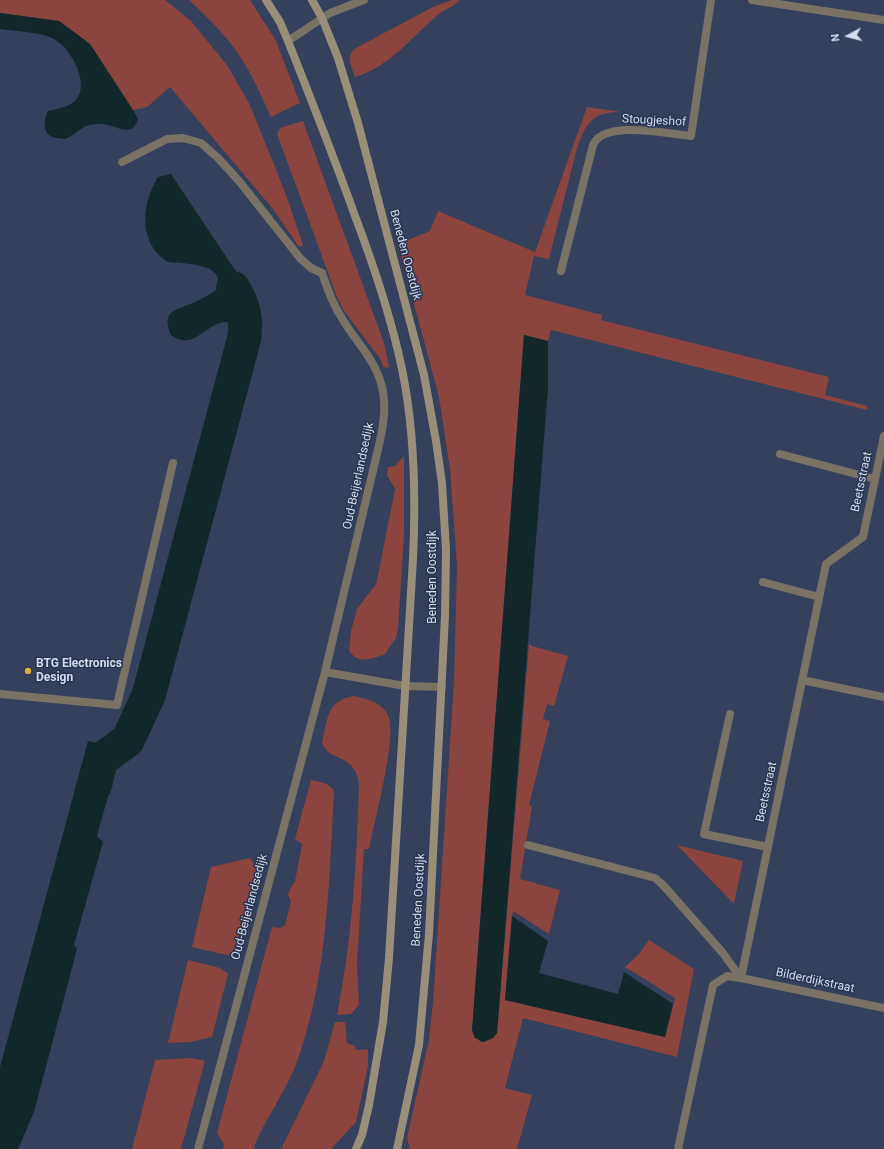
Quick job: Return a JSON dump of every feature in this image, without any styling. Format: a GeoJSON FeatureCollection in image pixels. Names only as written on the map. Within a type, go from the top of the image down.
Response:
{"type":"FeatureCollection","features":[{"type":"Feature","properties":{"kind":"main road","name":"Beneden Oostdijk"},"geometry":{"type":"LineString","coordinates":[[266,0],[280,22],[288,41],[341,175],[375,270],[402,371],[411,431],[414,477],[414,527],[389,958],[383,1022],[369,1105],[362,1135],[356,1149]]}},
{"type":"Feature","properties":{"kind":"main road","name":"Beneden Oostdijk"},"geometry":{"type":"LineString","coordinates":[[312,0],[322,18],[338,58],[360,131],[422,368],[436,440],[442,483],[446,544],[446,583],[442,687],[425,990],[419,1045],[397,1149]]}},
{"type":"Feature","properties":{"kind":"street"},"geometry":{"type":"LineString","coordinates":[[288,41],[322,18],[340,8],[364,0]]}},
{"type":"Feature","properties":{"kind":"street","name":"Stougjeshof"},"geometry":{"type":"LineString","coordinates":[[561,271],[593,145],[597,138],[612,132],[629,130],[691,136],[711,0]]}},
{"type":"Feature","properties":{"kind":"street"},"geometry":{"type":"LineString","coordinates":[[752,0],[884,20]]}},
{"type":"Feature","properties":{"kind":"street","name":"Oud-Beijerlandsedijk"},"geometry":{"type":"LineString","coordinates":[[122,162],[167,139],[183,138],[201,143],[218,158],[239,181],[300,258],[311,268],[322,273],[337,311],[375,368],[380,380],[384,409],[376,458],[325,672],[198,1149]]}},
{"type":"Feature","properties":{"kind":"street","name":"Beetsstraat"},"geometry":{"type":"LineString","coordinates":[[741,978],[826,564],[863,537],[884,436]]}},
{"type":"Feature","properties":{"kind":"street"},"geometry":{"type":"LineString","coordinates":[[780,454],[875,479]]}},
{"type":"Feature","properties":{"kind":"street"},"geometry":{"type":"LineString","coordinates":[[0,694],[117,705],[174,463]]}},
{"type":"Feature","properties":{"kind":"street"},"geometry":{"type":"LineString","coordinates":[[763,582],[819,597]]}},
{"type":"Feature","properties":{"kind":"street"},"geometry":{"type":"LineString","coordinates":[[325,672],[405,686],[442,687]]}},
{"type":"Feature","properties":{"kind":"street"},"geometry":{"type":"LineString","coordinates":[[802,680],[884,697]]}},
{"type":"Feature","properties":{"kind":"street"},"geometry":{"type":"LineString","coordinates":[[730,714],[704,834],[768,847]]}},
{"type":"Feature","properties":{"kind":"street"},"geometry":{"type":"LineString","coordinates":[[528,845],[655,878],[664,886],[722,952],[741,978]]}},
{"type":"Feature","properties":{"kind":"street"},"geometry":{"type":"LineString","coordinates":[[678,1149],[714,985],[727,976],[741,978]]}},
{"type":"Feature","properties":{"kind":"street","name":"Bilderdijkstraat"},"geometry":{"type":"LineString","coordinates":[[741,978],[884,1008]]}},
{"type":"Feature","properties":{"kind":"shaded area"},"geometry":{"type":"Polygon","coordinates":[[[0,0],[165,0],[191,21],[227,65],[250,105],[285,192],[303,245],[299,247],[273,209],[170,87],[147,107],[133,110],[90,44],[59,21],[0,13],[0,0]]]}},
{"type":"Feature","properties":{"kind":"shaded area"},"geometry":{"type":"Polygon","coordinates":[[[189,0],[250,0],[276,41],[300,103],[271,117],[260,92],[237,52],[221,31],[189,0]]]}},
{"type":"Feature","properties":{"kind":"shaded area"},"geometry":{"type":"Polygon","coordinates":[[[452,0],[459,0],[439,14],[389,59],[367,73],[355,77],[350,59],[354,49],[433,7],[452,0]]]}},
{"type":"Feature","properties":{"kind":"shaded area"},"geometry":{"type":"Polygon","coordinates":[[[0,13],[59,21],[90,44],[138,119],[135,125],[131,129],[126,130],[103,124],[96,124],[85,127],[65,139],[51,137],[45,128],[45,119],[48,111],[70,104],[76,100],[80,93],[81,84],[76,65],[65,48],[52,38],[33,33],[0,29],[0,13]]]}},
{"type":"Feature","properties":{"kind":"shaded area"},"geometry":{"type":"Polygon","coordinates":[[[587,107],[621,112],[604,114],[592,120],[587,125],[577,148],[549,259],[534,256],[525,295],[602,315],[601,320],[829,377],[825,395],[867,406],[867,410],[551,330],[548,341],[524,335],[472,1030],[474,1035],[481,1042],[487,1041],[497,1033],[529,644],[568,656],[554,706],[547,704],[543,719],[550,721],[529,805],[532,807],[520,879],[560,890],[549,934],[513,911],[505,1000],[665,1037],[675,998],[625,967],[639,954],[649,940],[694,969],[677,1057],[523,1018],[505,1088],[532,1095],[517,1149],[410,1149],[407,1138],[429,1040],[433,1002],[454,683],[457,566],[450,470],[439,397],[398,244],[430,231],[438,211],[535,252],[587,107]]]}},
{"type":"Feature","properties":{"kind":"shaded area"},"geometry":{"type":"Polygon","coordinates":[[[303,121],[384,343],[389,366],[388,368],[383,367],[381,360],[344,311],[337,297],[277,134],[280,128],[303,121]]]}},
{"type":"Feature","properties":{"kind":"shaded area"},"geometry":{"type":"Polygon","coordinates":[[[171,174],[253,297],[256,311],[251,334],[226,322],[212,327],[193,339],[179,339],[171,335],[168,326],[169,315],[177,309],[198,301],[217,290],[218,281],[216,274],[210,269],[193,264],[168,262],[158,254],[151,245],[145,223],[148,199],[158,177],[171,174]]]}},
{"type":"Feature","properties":{"kind":"shaded area"},"geometry":{"type":"Polygon","coordinates":[[[524,335],[548,341],[548,388],[497,1033],[493,1038],[483,1042],[475,1038],[472,1030],[524,335]]]}},
{"type":"Feature","properties":{"kind":"shaded area"},"geometry":{"type":"Polygon","coordinates":[[[404,456],[404,534],[398,629],[396,638],[385,654],[365,660],[360,659],[352,655],[349,650],[351,631],[357,609],[376,584],[377,580],[395,489],[387,475],[388,467],[395,466],[404,456]]]}},
{"type":"Feature","properties":{"kind":"shaded area"},"geometry":{"type":"Polygon","coordinates":[[[354,696],[364,698],[382,707],[388,715],[390,725],[390,741],[384,780],[369,849],[364,849],[357,963],[359,1005],[351,1014],[337,1015],[353,900],[359,783],[356,773],[352,767],[347,762],[329,752],[322,742],[330,712],[334,706],[345,698],[354,696]]]}},
{"type":"Feature","properties":{"kind":"shaded area"},"geometry":{"type":"Polygon","coordinates":[[[88,741],[121,749],[97,836],[103,842],[74,945],[77,949],[34,1112],[18,1149],[0,1149],[0,1067],[88,741]]]}},
{"type":"Feature","properties":{"kind":"shaded area"},"geometry":{"type":"Polygon","coordinates":[[[311,780],[330,786],[334,791],[325,926],[316,994],[298,1059],[253,1149],[223,1149],[224,1145],[217,1133],[272,927],[280,928],[285,925],[291,901],[288,895],[295,881],[302,844],[295,839],[311,780]]]}},
{"type":"Feature","properties":{"kind":"shaded area"},"geometry":{"type":"Polygon","coordinates":[[[677,845],[743,861],[734,903],[733,903],[677,845]]]}},
{"type":"Feature","properties":{"kind":"shaded area"},"geometry":{"type":"Polygon","coordinates":[[[250,858],[257,869],[234,954],[227,955],[192,947],[211,867],[250,858]]]}},
{"type":"Feature","properties":{"kind":"shaded area"},"geometry":{"type":"Polygon","coordinates":[[[512,916],[548,941],[539,973],[618,994],[624,972],[673,1004],[665,1037],[505,1000],[512,916]]]}},
{"type":"Feature","properties":{"kind":"shaded area"},"geometry":{"type":"Polygon","coordinates":[[[188,960],[220,968],[228,974],[212,1037],[191,1042],[168,1043],[188,960]]]}},
{"type":"Feature","properties":{"kind":"shaded area"},"geometry":{"type":"Polygon","coordinates":[[[335,1022],[345,1022],[347,1043],[355,1046],[356,1050],[368,1049],[368,1066],[356,1122],[331,1149],[281,1149],[324,1061],[335,1022]]]}},
{"type":"Feature","properties":{"kind":"shaded area"},"geometry":{"type":"Polygon","coordinates":[[[192,1058],[205,1061],[181,1149],[132,1149],[155,1060],[192,1058]]]}},
{"type":"Feature","properties":{"kind":"waterway"},"geometry":{"type":"LineString","coordinates":[[95,785],[101,760],[128,740],[149,694],[244,339],[244,313],[240,300],[233,288]]}},
{"type":"Feature","properties":{"kind":"place","name":"BTG Electronics Design"},"geometry":{"type":"Point","coordinates":[28,671]}}]}
